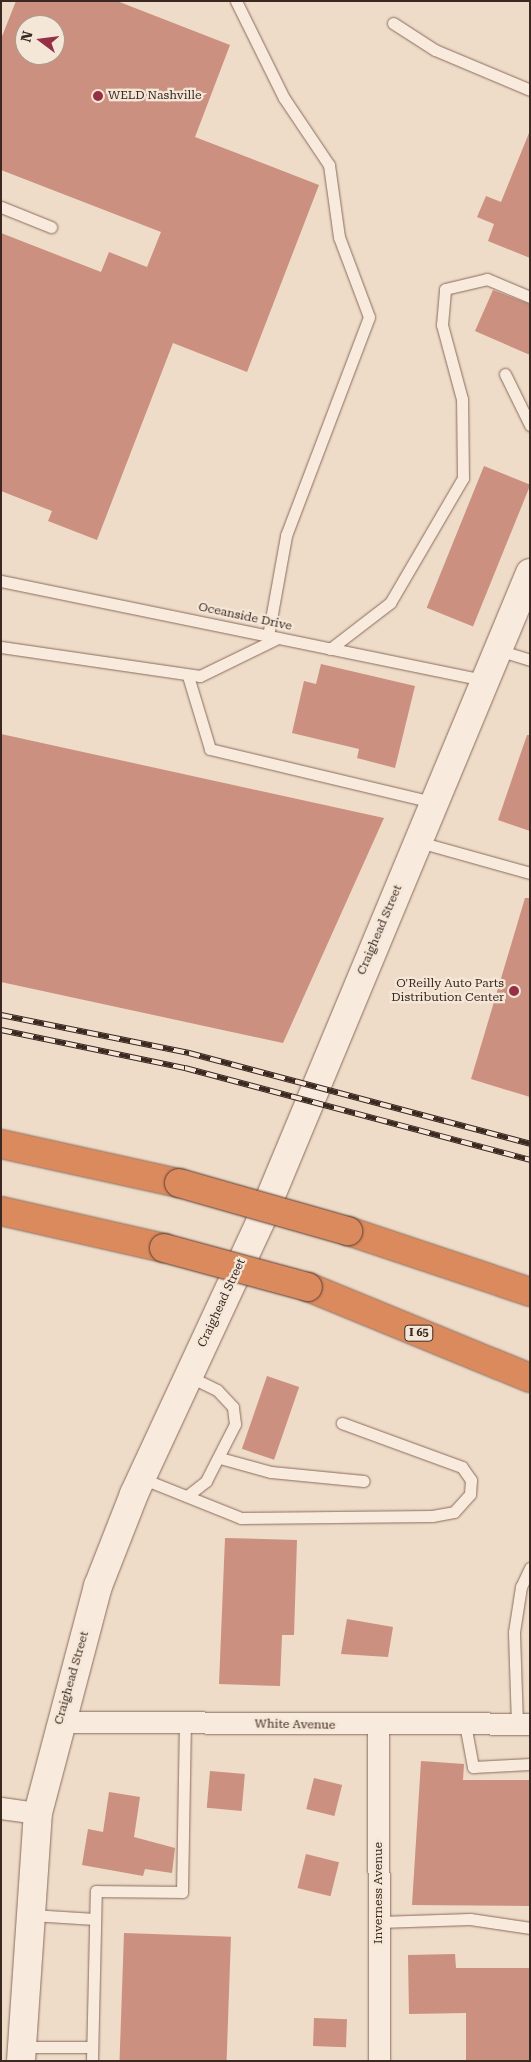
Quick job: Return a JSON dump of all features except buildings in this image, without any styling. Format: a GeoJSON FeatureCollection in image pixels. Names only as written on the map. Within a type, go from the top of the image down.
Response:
{"type":"FeatureCollection","features":[{"type":"Feature","properties":{"kind":"highway"},"geometry":{"type":"LineString","coordinates":[[1,1144],[179,1183],[348,1231],[530,1292]]}},
{"type":"Feature","properties":{"kind":"highway","name":"I 65"},"geometry":{"type":"LineString","coordinates":[[1,1211],[164,1248],[308,1287],[530,1378]]}},
{"type":"Feature","properties":{"kind":"street","name":"Craighead Street"},"geometry":{"type":"LineString","coordinates":[[22,2054],[38,1813],[59,1722],[98,1586],[141,1478],[260,1222],[482,680],[530,573]]}},
{"type":"Feature","properties":{"kind":"street","name":"White Avenue"},"geometry":{"type":"LineString","coordinates":[[59,1722],[378,1726],[523,1724]]}},
{"type":"Feature","properties":{"kind":"street","name":"Inverness Avenue"},"geometry":{"type":"LineString","coordinates":[[378,1726],[379,2061]]}},
{"type":"Feature","properties":{"kind":"street"},"geometry":{"type":"LineString","coordinates":[[1,1808],[38,1813]]}},
{"type":"Feature","properties":{"kind":"lane"},"geometry":{"type":"LineString","coordinates":[[1,647],[188,676],[210,674],[273,637],[286,536],[369,317],[338,237],[329,165],[284,98],[236,1]]}},
{"type":"Feature","properties":{"kind":"lane"},"geometry":{"type":"LineString","coordinates":[[393,23],[435,50],[530,90]]}},
{"type":"Feature","properties":{"kind":"lane"},"geometry":{"type":"LineString","coordinates":[[1,207],[51,227]]}},
{"type":"Feature","properties":{"kind":"lane"},"geometry":{"type":"LineString","coordinates":[[330,649],[390,603],[463,478],[462,399],[442,325],[445,289],[486,279],[530,297]]}},
{"type":"Feature","properties":{"kind":"lane"},"geometry":{"type":"LineString","coordinates":[[505,374],[530,425]]}},
{"type":"Feature","properties":{"kind":"lane","name":"Oceanside Drive"},"geometry":{"type":"LineString","coordinates":[[1,581],[482,680]]}},
{"type":"Feature","properties":{"kind":"lane"},"geometry":{"type":"LineString","coordinates":[[496,649],[530,660]]}},
{"type":"Feature","properties":{"kind":"lane"},"geometry":{"type":"LineString","coordinates":[[188,676],[210,749],[432,802]]}},
{"type":"Feature","properties":{"kind":"lane"},"geometry":{"type":"LineString","coordinates":[[417,841],[530,873]]}},
{"type":"Feature","properties":{"kind":"lane"},"geometry":{"type":"LineString","coordinates":[[188,1376],[216,1390],[233,1407],[235,1424],[220,1458],[206,1481],[188,1496]]}},
{"type":"Feature","properties":{"kind":"lane"},"geometry":{"type":"LineString","coordinates":[[141,1478],[242,1518],[340,1518],[454,1512],[470,1494],[471,1480],[462,1467],[342,1424]]}},
{"type":"Feature","properties":{"kind":"lane"},"geometry":{"type":"LineString","coordinates":[[220,1458],[271,1472],[364,1481]]}},
{"type":"Feature","properties":{"kind":"lane"},"geometry":{"type":"LineString","coordinates":[[523,1724],[514,1632],[521,1587],[530,1568]]}},
{"type":"Feature","properties":{"kind":"lane"},"geometry":{"type":"LineString","coordinates":[[92,2061],[96,1891],[182,1892],[185,1723]]}},
{"type":"Feature","properties":{"kind":"lane"},"geometry":{"type":"LineString","coordinates":[[465,1724],[473,1767],[530,1764]]}},
{"type":"Feature","properties":{"kind":"lane"},"geometry":{"type":"LineString","coordinates":[[31,1915],[96,1919]]}},
{"type":"Feature","properties":{"kind":"lane"},"geometry":{"type":"LineString","coordinates":[[379,1922],[462,1919],[530,1928]]}},
{"type":"Feature","properties":{"kind":"lane"},"geometry":{"type":"LineString","coordinates":[[22,2054],[92,2047]]}},
{"type":"Feature","properties":{"kind":"railway"},"geometry":{"type":"LineString","coordinates":[[1,1015],[189,1053],[530,1144]]}},
{"type":"Feature","properties":{"kind":"railway"},"geometry":{"type":"LineString","coordinates":[[1,1030],[185,1068],[530,1160]]}},
{"type":"Feature","properties":{"kind":"place","name":"WELD Nashville"},"geometry":{"type":"Point","coordinates":[98,96]}},
{"type":"Feature","properties":{"kind":"place","name":"O'Reilly Auto Parts Distribution Center"},"geometry":{"type":"Point","coordinates":[514,991]}}]}
